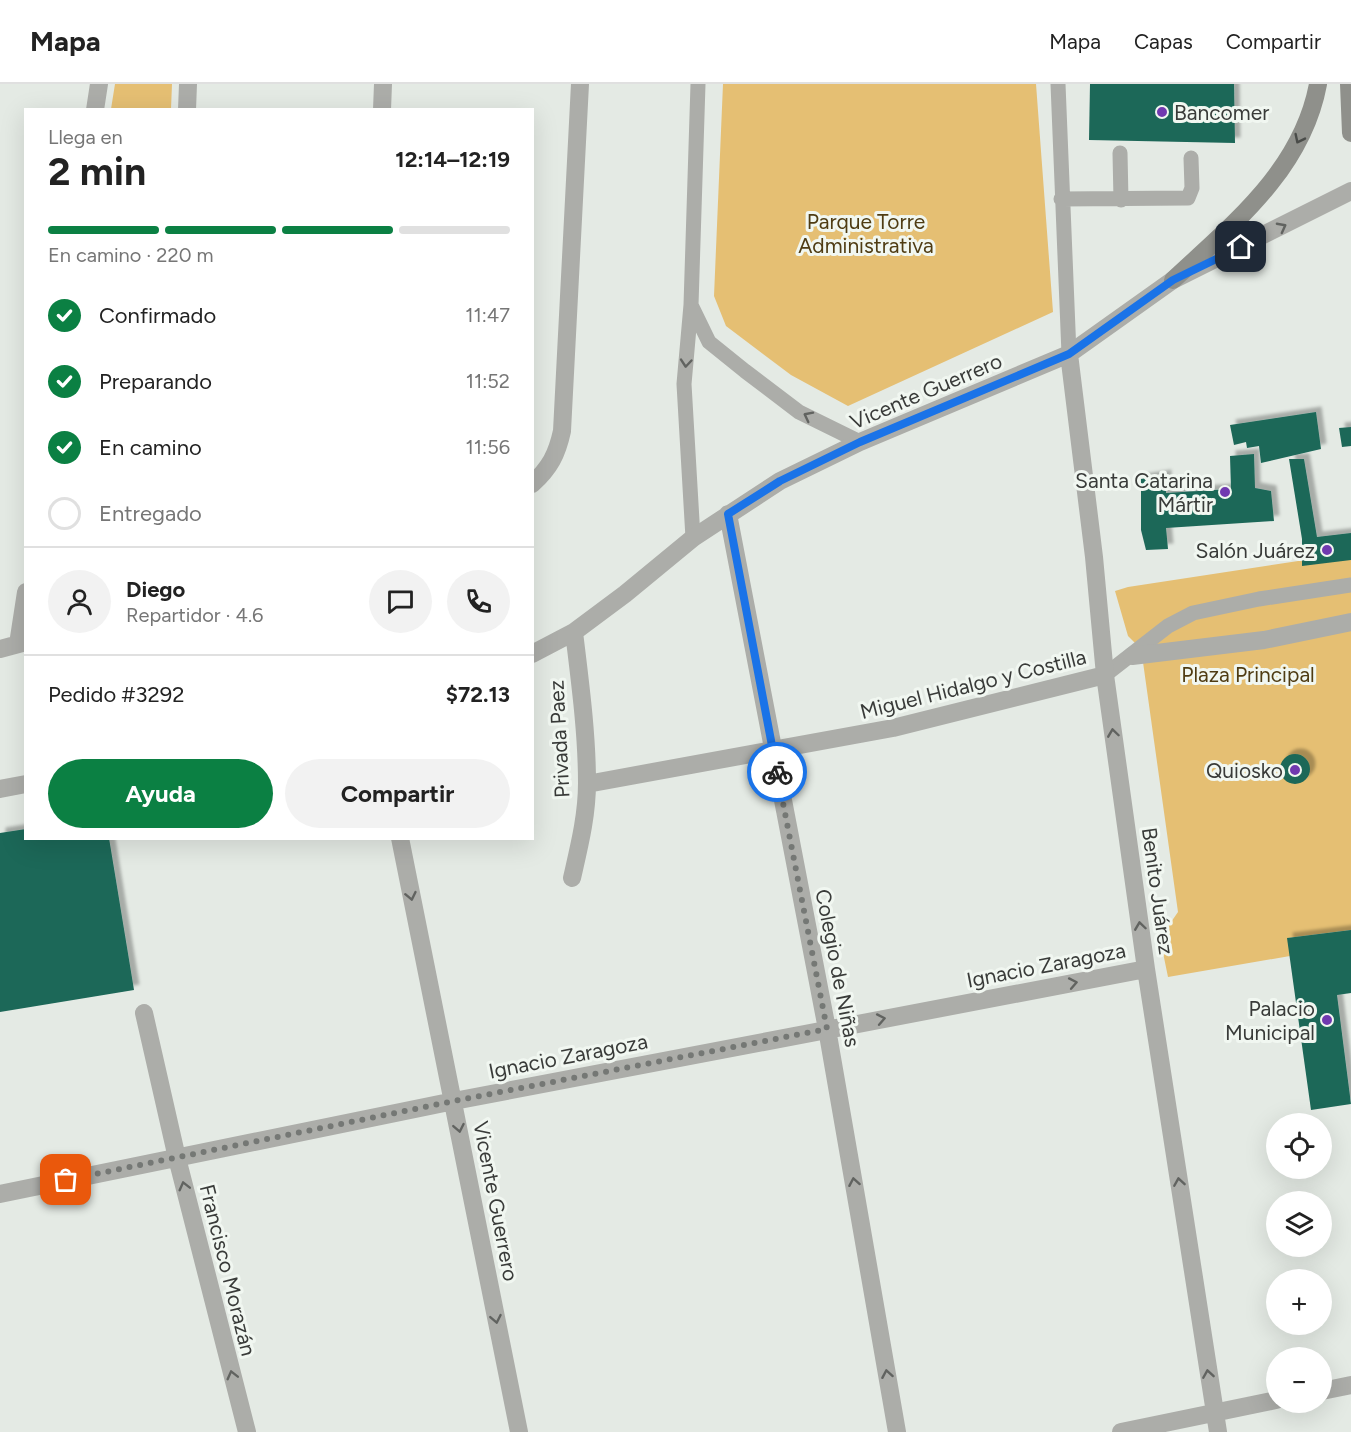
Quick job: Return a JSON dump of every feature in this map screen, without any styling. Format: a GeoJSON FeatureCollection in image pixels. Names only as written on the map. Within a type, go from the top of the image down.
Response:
{"type":"FeatureCollection","features":[{"type":"Feature","properties":{"kind":"main road"},"geometry":{"type":"LineString","coordinates":[[1173,280],[1264,193],[1286,165],[1303,133],[1318,84]]}},
{"type":"Feature","properties":{"kind":"main road"},"geometry":{"type":"LineString","coordinates":[[1349,84],[1351,133]]}},
{"type":"Feature","properties":{"kind":"street"},"geometry":{"type":"LineString","coordinates":[[95,108],[99,84]]}},
{"type":"Feature","properties":{"kind":"street"},"geometry":{"type":"LineString","coordinates":[[187,108],[188,84]]}},
{"type":"Feature","properties":{"kind":"street"},"geometry":{"type":"LineString","coordinates":[[382,108],[383,84]]}},
{"type":"Feature","properties":{"kind":"street"},"geometry":{"type":"LineString","coordinates":[[534,482],[545,473],[558,453],[562,431],[580,84]]}},
{"type":"Feature","properties":{"kind":"street","name":"Vicente Guerrero"},"geometry":{"type":"LineString","coordinates":[[534,653],[574,632],[693,538],[780,481],[860,442],[1069,354],[1173,280],[1351,191]]}},
{"type":"Feature","properties":{"kind":"street","name":"Benito Juárez"},"geometry":{"type":"LineString","coordinates":[[1069,354],[1094,557],[1105,675],[1146,969],[1218,1432]]}},
{"type":"Feature","properties":{"kind":"street","name":"Colegio de Niñas"},"geometry":{"type":"LineString","coordinates":[[728,514],[827,1029],[897,1432]]}},
{"type":"Feature","properties":{"kind":"street"},"geometry":{"type":"LineString","coordinates":[[0,649],[22,643],[24,618]]}},
{"type":"Feature","properties":{"kind":"street"},"geometry":{"type":"LineString","coordinates":[[1132,656],[1264,640],[1351,622]]}},
{"type":"Feature","properties":{"kind":"street","name":"Privada Paez"},"geometry":{"type":"LineString","coordinates":[[572,878],[582,835],[587,784],[583,707],[574,632]]}},
{"type":"Feature","properties":{"kind":"street","name":"Miguel Hidalgo y Costilla"},"geometry":{"type":"LineString","coordinates":[[587,784],[893,728],[1105,675]]}},
{"type":"Feature","properties":{"kind":"street"},"geometry":{"type":"LineString","coordinates":[[0,789],[24,784]]}},
{"type":"Feature","properties":{"kind":"street","name":"Vicente Guerrero"},"geometry":{"type":"LineString","coordinates":[[400,840],[519,1432]]}},
{"type":"Feature","properties":{"kind":"street","name":"Ignacio Zaragoza"},"geometry":{"type":"LineString","coordinates":[[0,1194],[454,1101],[1146,969]]}},
{"type":"Feature","properties":{"kind":"street","name":"Francisco Morazán"},"geometry":{"type":"LineString","coordinates":[[144,1013],[177,1158],[246,1432]]}},
{"type":"Feature","properties":{"kind":"street"},"geometry":{"type":"LineString","coordinates":[[1332,1389],[1351,1385]]}},
{"type":"Feature","properties":{"kind":"street"},"geometry":{"type":"LineString","coordinates":[[1121,1432],[1266,1402]]}},
{"type":"Feature","properties":{"kind":"lane"},"geometry":{"type":"LineString","coordinates":[[693,538],[684,384],[691,305],[698,84]]}},
{"type":"Feature","properties":{"kind":"lane"},"geometry":{"type":"LineString","coordinates":[[1058,84],[1069,354]]}},
{"type":"Feature","properties":{"kind":"lane"},"geometry":{"type":"LineString","coordinates":[[1120,153],[1121,200]]}},
{"type":"Feature","properties":{"kind":"lane"},"geometry":{"type":"LineString","coordinates":[[1061,199],[1188,198],[1192,188],[1191,158]]}},
{"type":"Feature","properties":{"kind":"lane"},"geometry":{"type":"LineString","coordinates":[[691,305],[709,342],[799,412],[860,442]]}},
{"type":"Feature","properties":{"kind":"lane","name":"Miguel Hidalgo y Costilla"},"geometry":{"type":"LineString","coordinates":[[1105,675],[1168,626],[1192,613],[1259,599],[1351,585]]}},
{"type":"Feature","properties":{"kind":"green space"},"geometry":{"type":"Polygon","coordinates":[[[115,84],[172,84],[171,108],[111,108],[115,84]]]}},
{"type":"Feature","properties":{"kind":"green space","name":"Parque Torre Administrativa"},"geometry":{"type":"Polygon","coordinates":[[[723,84],[1036,84],[1053,312],[848,406],[791,375],[726,326],[714,296],[723,84]]]}},
{"type":"Feature","properties":{"kind":"green space","name":"Plaza Principal"},"geometry":{"type":"Polygon","coordinates":[[[1351,553],[1351,930],[1288,938],[1290,956],[1168,977],[1160,938],[1178,912],[1142,655],[1128,636],[1115,591],[1128,587],[1351,553]]]}},
{"type":"Feature","properties":{"kind":"building","name":"Bancomer"},"geometry":{"type":"Polygon","coordinates":[[[1090,84],[1234,84],[1235,143],[1089,140],[1090,84]]]}},
{"type":"Feature","properties":{"kind":"building"},"geometry":{"type":"Polygon","coordinates":[[[1316,412],[1321,449],[1261,463],[1259,446],[1247,448],[1246,442],[1234,445],[1230,425],[1316,412]]]}},
{"type":"Feature","properties":{"kind":"building"},"geometry":{"type":"Polygon","coordinates":[[[1351,427],[1351,446],[1342,447],[1339,428],[1351,427]]]}},
{"type":"Feature","properties":{"kind":"building","name":"Santa Catarina Mártir"},"geometry":{"type":"Polygon","coordinates":[[[1254,454],[1255,488],[1271,491],[1274,521],[1166,528],[1168,549],[1146,550],[1141,530],[1141,479],[1166,475],[1166,493],[1231,489],[1230,456],[1254,454]]]}},
{"type":"Feature","properties":{"kind":"building"},"geometry":{"type":"Polygon","coordinates":[[[1289,459],[1304,459],[1317,537],[1351,533],[1351,560],[1302,566],[1302,539],[1289,459]]]}},
{"type":"Feature","properties":{"kind":"building","name":"Quiosko"},"geometry":{"type":"Polygon","coordinates":[[[1295,754],[1306,758],[1310,769],[1306,780],[1295,784],[1284,780],[1280,769],[1284,758],[1295,754]]]}},
{"type":"Feature","properties":{"kind":"building"},"geometry":{"type":"Polygon","coordinates":[[[24,829],[24,840],[109,840],[134,990],[0,1012],[0,833],[24,829]]]}},
{"type":"Feature","properties":{"kind":"building"},"geometry":{"type":"Polygon","coordinates":[[[1351,930],[1351,993],[1337,995],[1351,1104],[1311,1110],[1287,938],[1351,930]]]}},
{"type":"Feature","properties":{"kind":"way so far"},"geometry":{"type":"LineString","coordinates":[[66,1180],[454,1101],[827,1029],[777,772]]}},
{"type":"Feature","properties":{"kind":"place","name":"Bancomer"},"geometry":{"type":"Point","coordinates":[1162,112]}},
{"type":"Feature","properties":{"kind":"place","name":"Santa Catarina Mártir"},"geometry":{"type":"Point","coordinates":[1225,492]}},
{"type":"Feature","properties":{"kind":"place","name":"Salón Juárez"},"geometry":{"type":"Point","coordinates":[1327,550]}},
{"type":"Feature","properties":{"kind":"place","name":"Quiosko"},"geometry":{"type":"Point","coordinates":[1295,770]}},
{"type":"Feature","properties":{"kind":"place","name":"Palacio Municipal"},"geometry":{"type":"Point","coordinates":[1327,1020]}},
{"type":"Feature","properties":{"kind":"route"},"geometry":{"type":"LineString","coordinates":[[777,772],[728,514],[780,481],[860,442],[1069,354],[1173,280],[1241,247]]}}]}
